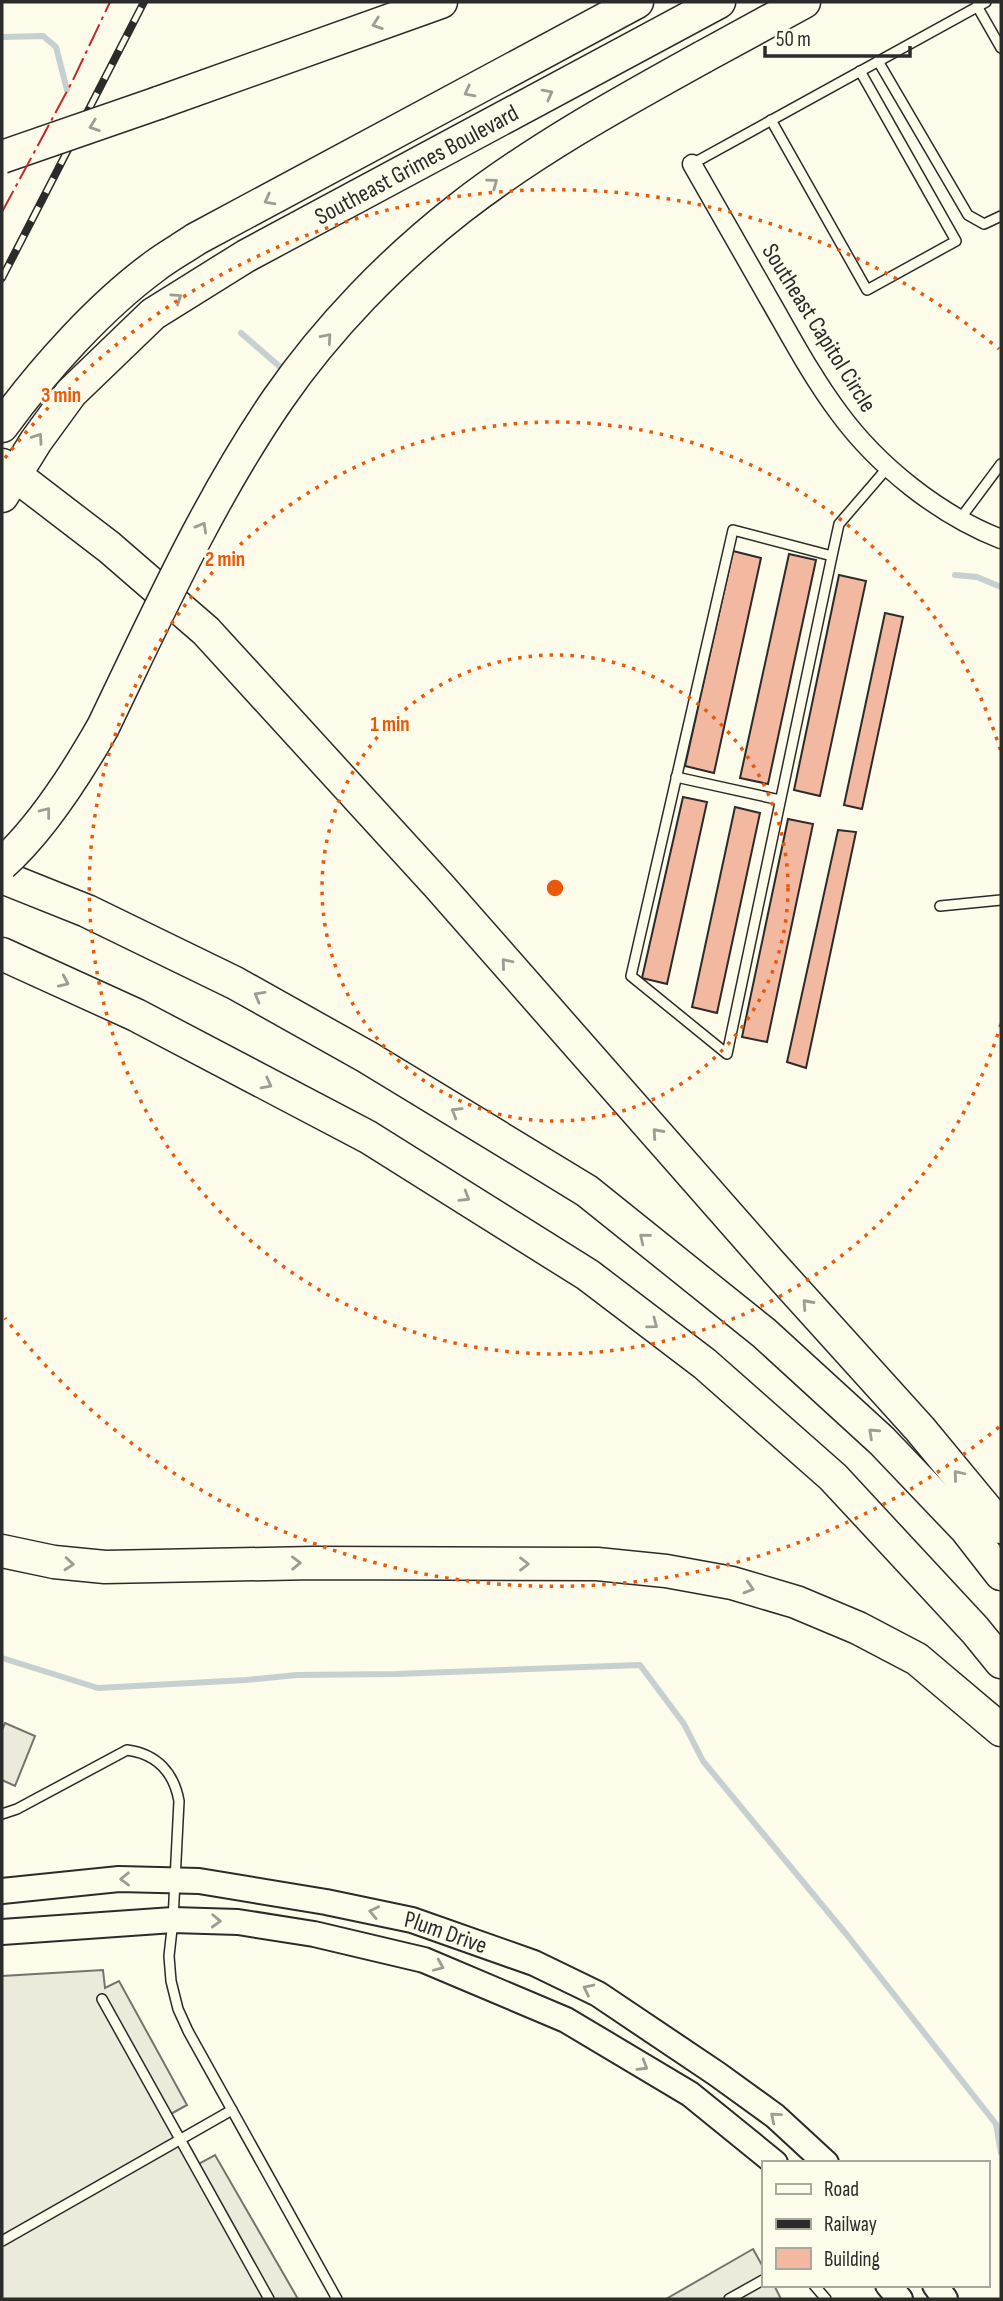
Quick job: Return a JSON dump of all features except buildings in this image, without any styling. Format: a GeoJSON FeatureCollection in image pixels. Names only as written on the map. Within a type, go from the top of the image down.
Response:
{"type":"FeatureCollection","features":[{"type":"Feature","properties":{"kind":"highway"},"geometry":{"type":"LineString","coordinates":[[2,157],[441,2]]}},
{"type":"Feature","properties":{"kind":"highway","name":"Southeast Grimes Boulevard"},"geometry":{"type":"LineString","coordinates":[[2,426],[29,389],[102,312],[154,266],[196,239],[637,2]]}},
{"type":"Feature","properties":{"kind":"highway","name":"Southeast Grimes Boulevard"},"geometry":{"type":"LineString","coordinates":[[6,478],[71,393],[153,314],[246,256],[719,2]]}},
{"type":"Feature","properties":{"kind":"highway"},"geometry":{"type":"LineString","coordinates":[[2,864],[58,797],[86,756],[195,538],[235,467],[279,398],[319,347],[374,285],[459,209],[538,153],[594,118],[804,2]]}},
{"type":"Feature","properties":{"kind":"highway"},"geometry":{"type":"LineString","coordinates":[[6,478],[109,547],[225,650],[439,886],[919,1429],[1001,1527]]}},
{"type":"Feature","properties":{"kind":"highway"},"geometry":{"type":"LineString","coordinates":[[2,877],[87,911],[236,983],[367,1057],[587,1192],[764,1333],[872,1432],[966,1529],[1001,1574]]}},
{"type":"Feature","properties":{"kind":"highway"},"geometry":{"type":"LineString","coordinates":[[2,954],[136,1015],[368,1137],[588,1275],[705,1364],[833,1478],[975,1630],[1001,1662]]}},
{"type":"Feature","properties":{"kind":"highway"},"geometry":{"type":"LineString","coordinates":[[2,1551],[54,1562],[105,1567],[314,1563],[583,1564],[666,1571],[732,1583],[783,1598],[858,1628],[917,1659],[1001,1730]]}},
{"type":"Feature","properties":{"kind":"street","name":"Southeast Capitol Circle"},"geometry":{"type":"LineString","coordinates":[[692,164],[802,356],[847,422],[889,466],[928,500],[1001,539]]}},
{"type":"Feature","properties":{"kind":"street","name":"Plum Drive"},"geometry":{"type":"LineString","coordinates":[[2,1891],[118,1879],[199,1881],[326,1902],[412,1920],[534,1963],[598,1994],[775,2116],[824,2161]]}},
{"type":"Feature","properties":{"kind":"street","name":"Plum Drive"},"geometry":{"type":"LineString","coordinates":[[2,1933],[173,1920],[239,1922],[314,1934],[424,1960],[566,2020],[690,2094],[773,2161]]}},
{"type":"Feature","properties":{"kind":"lane"},"geometry":{"type":"LineString","coordinates":[[692,164],[981,4],[1001,48]]}},
{"type":"Feature","properties":{"kind":"lane"},"geometry":{"type":"LineString","coordinates":[[878,61],[968,215],[984,224],[1001,216]]}},
{"type":"Feature","properties":{"kind":"lane"},"geometry":{"type":"LineString","coordinates":[[771,120],[867,290],[956,241],[860,71]]}},
{"type":"Feature","properties":{"kind":"lane"},"geometry":{"type":"LineString","coordinates":[[960,519],[1001,464]]}},
{"type":"Feature","properties":{"kind":"lane"},"geometry":{"type":"LineString","coordinates":[[832,556],[733,530],[631,976],[727,1054],[839,524],[889,466]]}},
{"type":"Feature","properties":{"kind":"lane"},"geometry":{"type":"LineString","coordinates":[[677,777],[780,800]]}},
{"type":"Feature","properties":{"kind":"lane"},"geometry":{"type":"LineString","coordinates":[[940,906],[1001,901]]}},
{"type":"Feature","properties":{"kind":"lane"},"geometry":{"type":"LineString","coordinates":[[2,1814],[17,1809],[127,1750],[138,1751],[167,1771],[176,1785],[179,1801],[169,1956],[171,1981],[178,2008],[188,2031],[337,2299]]}},
{"type":"Feature","properties":{"kind":"lane"},"geometry":{"type":"LineString","coordinates":[[102,1999],[269,2299]]}},
{"type":"Feature","properties":{"kind":"lane"},"geometry":{"type":"LineString","coordinates":[[2,2241],[232,2110]]}},
{"type":"Feature","properties":{"kind":"lane"},"geometry":{"type":"LineString","coordinates":[[729,2299],[762,2281]]}},
{"type":"Feature","properties":{"kind":"shaded area"},"geometry":{"type":"Polygon","coordinates":[[[5,1723],[35,1736],[15,1786],[2,1780],[2,1730],[5,1723]]]}},
{"type":"Feature","properties":{"kind":"shaded area"},"geometry":{"type":"Polygon","coordinates":[[[103,1970],[105,1988],[119,1981],[187,2105],[167,2116],[195,2166],[215,2155],[298,2299],[2,2299],[2,1976],[103,1970]]]}},
{"type":"Feature","properties":{"kind":"shaded area"},"geometry":{"type":"Polygon","coordinates":[[[753,2249],[762,2265],[762,2287],[775,2287],[781,2299],[666,2299],[753,2249]]]}},
{"type":"Feature","properties":{"kind":"waterway"},"geometry":{"type":"LineString","coordinates":[[2,37],[43,36],[56,47],[67,90]]}},
{"type":"Feature","properties":{"kind":"waterway"},"geometry":{"type":"LineString","coordinates":[[241,333],[287,373]]}},
{"type":"Feature","properties":{"kind":"waterway"},"geometry":{"type":"LineString","coordinates":[[955,575],[977,577],[1001,587]]}},
{"type":"Feature","properties":{"kind":"waterway"},"geometry":{"type":"LineString","coordinates":[[2,1658],[98,1688],[297,1675],[640,1665],[684,1724],[703,1761],[847,1935],[996,2124],[1001,2153]]}},
{"type":"Feature","properties":{"kind":"railway"},"geometry":{"type":"LineString","coordinates":[[2,278],[144,2]]}},
{"type":"Feature","properties":{"kind":"power"},"geometry":{"type":"LineString","coordinates":[[2,212],[72,82],[110,2]]}}]}
